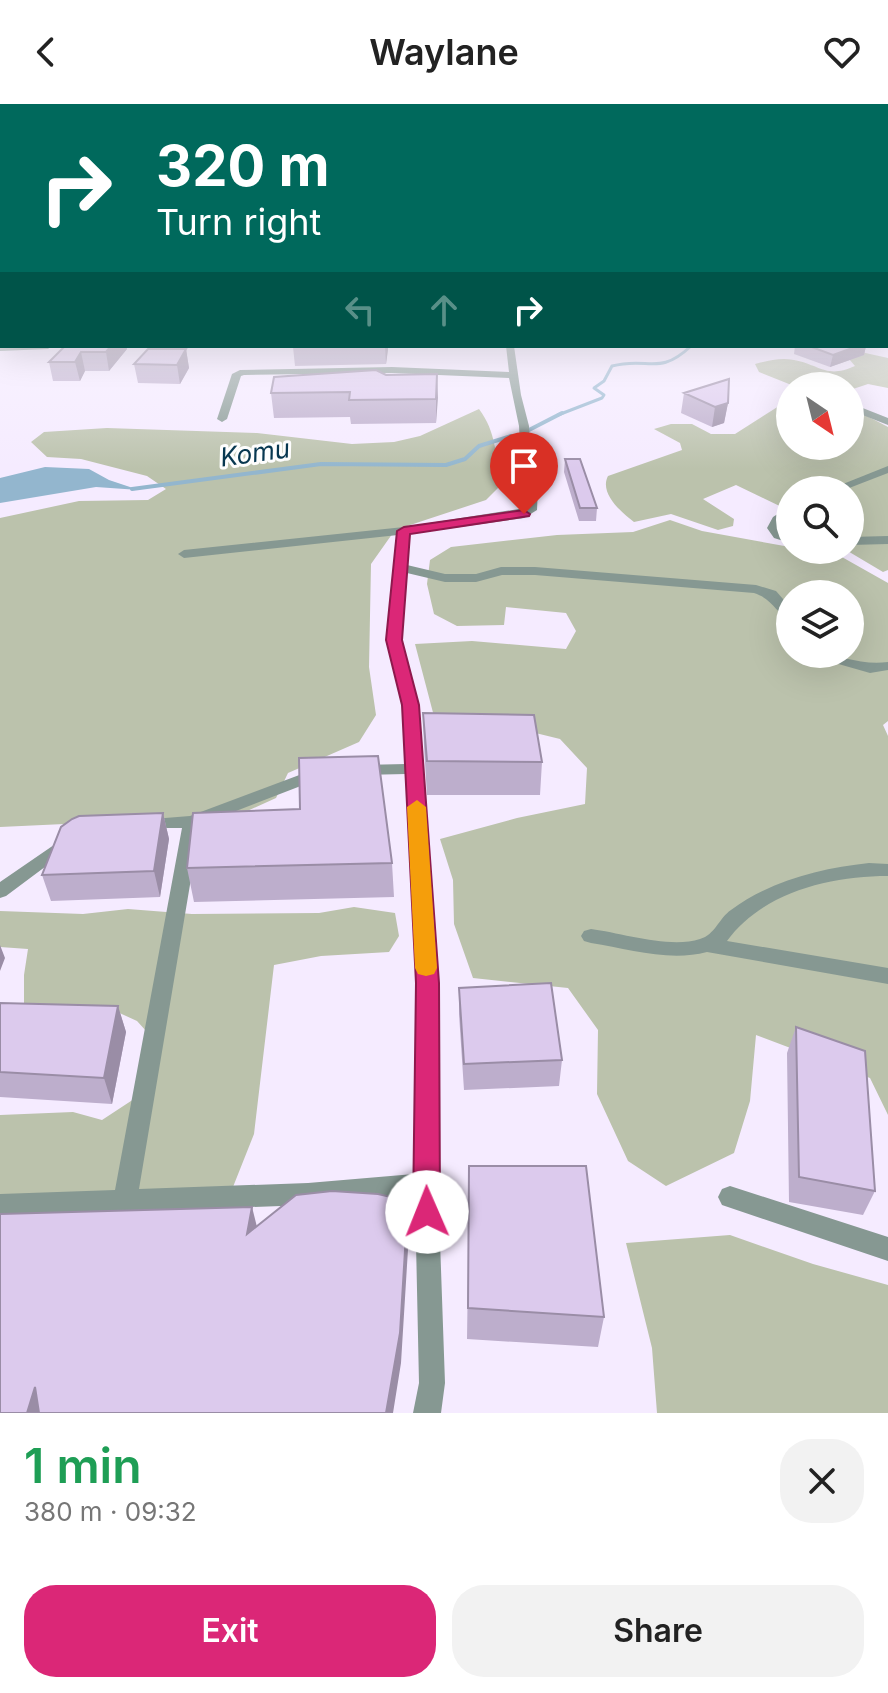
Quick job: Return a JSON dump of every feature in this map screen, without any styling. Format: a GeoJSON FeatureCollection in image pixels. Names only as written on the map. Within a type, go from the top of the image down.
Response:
{"type":"FeatureCollection","features":[{"type":"Feature","properties":{"kind":"street"},"geometry":{"type":"LineString","coordinates":[[184,554],[404,531],[516,515],[531,510],[532,487],[510,348]]}},
{"type":"Feature","properties":{"kind":"street"},"geometry":{"type":"LineString","coordinates":[[222,419],[231,385],[237,374],[243,372],[379,370],[514,375]]}},
{"type":"Feature","properties":{"kind":"street"},"geometry":{"type":"LineString","coordinates":[[864,412],[888,422]]}},
{"type":"Feature","properties":{"kind":"street"},"geometry":{"type":"LineString","coordinates":[[864,478],[888,469]]}},
{"type":"Feature","properties":{"kind":"street"},"geometry":{"type":"LineString","coordinates":[[404,531],[394,640],[410,705],[427,983],[426,1184],[432,1383],[427,1413]]}},
{"type":"Feature","properties":{"kind":"street"},"geometry":{"type":"LineString","coordinates":[[864,541],[888,540]]}},
{"type":"Feature","properties":{"kind":"street"},"geometry":{"type":"LineString","coordinates":[[402,568],[445,578],[476,578],[501,571],[535,571],[756,589],[771,594],[776,600]]}},
{"type":"Feature","properties":{"kind":"street"},"geometry":{"type":"LineString","coordinates":[[864,667],[888,666]]}},
{"type":"Feature","properties":{"kind":"street"},"geometry":{"type":"LineString","coordinates":[[131,825],[192,822],[319,773],[415,769]]}},
{"type":"Feature","properties":{"kind":"street"},"geometry":{"type":"LineString","coordinates":[[125,1201],[192,822]]}},
{"type":"Feature","properties":{"kind":"street"},"geometry":{"type":"LineString","coordinates":[[0,891],[85,831]]}},
{"type":"Feature","properties":{"kind":"street"},"geometry":{"type":"LineString","coordinates":[[707,945],[722,936],[731,920],[764,895],[859,868],[888,870]]}},
{"type":"Feature","properties":{"kind":"street"},"geometry":{"type":"LineString","coordinates":[[591,936],[681,948],[707,945],[888,976]]}},
{"type":"Feature","properties":{"kind":"street"},"geometry":{"type":"LineString","coordinates":[[0,1205],[308,1194],[426,1184]]}},
{"type":"Feature","properties":{"kind":"street"},"geometry":{"type":"LineString","coordinates":[[730,1197],[888,1249]]}},
{"type":"Feature","properties":{"kind":"green space"},"geometry":{"type":"Polygon","coordinates":[[[861,352],[888,358],[888,388],[864,385],[864,372],[776,372],[776,379],[759,372],[755,364],[789,359],[837,371],[855,366],[849,359],[861,352]]]}},
{"type":"Feature","properties":{"kind":"green space"},"geometry":{"type":"Polygon","coordinates":[[[776,408],[776,460],[864,460],[864,414],[888,427],[888,570],[883,572],[864,561],[864,476],[776,476],[776,504],[736,485],[703,499],[734,519],[733,526],[718,530],[671,514],[634,522],[618,508],[606,489],[608,476],[682,450],[680,443],[654,429],[671,424],[692,424],[711,434],[735,434],[776,408]]]}},
{"type":"Feature","properties":{"kind":"green space"},"geometry":{"type":"Polygon","coordinates":[[[479,409],[492,435],[503,483],[486,500],[395,530],[371,564],[369,667],[376,715],[359,742],[288,773],[276,798],[236,816],[0,827],[0,518],[79,501],[148,500],[166,489],[147,476],[81,459],[47,457],[31,442],[44,432],[107,428],[257,433],[352,444],[394,442],[420,436],[479,409]]]}},
{"type":"Feature","properties":{"kind":"green space"},"geometry":{"type":"Polygon","coordinates":[[[670,520],[702,531],[776,544],[776,564],[854,564],[888,583],[888,721],[883,725],[888,736],[888,1115],[870,1078],[756,1035],[750,1101],[734,1153],[666,1186],[628,1161],[597,1094],[598,1030],[568,988],[473,978],[454,924],[453,880],[440,839],[585,804],[587,768],[560,739],[499,724],[436,724],[415,644],[472,641],[566,649],[576,631],[566,613],[506,607],[504,625],[457,626],[434,614],[427,584],[430,560],[451,547],[557,535],[633,532],[670,520]]]}},
{"type":"Feature","properties":{"kind":"green space"},"geometry":{"type":"Polygon","coordinates":[[[354,907],[395,913],[399,936],[389,952],[321,956],[274,965],[254,1134],[229,1197],[0,1195],[0,1115],[73,1112],[102,1120],[134,1099],[157,1043],[137,1021],[113,1010],[24,1010],[28,949],[0,947],[0,911],[83,914],[128,909],[192,914],[319,913],[354,907]]]}},
{"type":"Feature","properties":{"kind":"green space"},"geometry":{"type":"Polygon","coordinates":[[[730,1235],[813,1264],[888,1285],[888,1413],[657,1413],[652,1348],[626,1243],[730,1235]]]}},
{"type":"Feature","properties":{"kind":"water"},"geometry":{"type":"Polygon","coordinates":[[[45,467],[89,469],[139,490],[96,487],[0,503],[0,478],[45,467]]]}},
{"type":"Feature","properties":{"kind":"building"},"geometry":{"type":"Polygon","coordinates":[[[63,348],[109,348],[106,352],[81,352],[75,362],[49,362],[63,348]]]}},
{"type":"Feature","properties":{"kind":"building"},"geometry":{"type":"Polygon","coordinates":[[[814,348],[852,348],[833,355],[814,348]]]}},
{"type":"Feature","properties":{"kind":"building"},"geometry":{"type":"Polygon","coordinates":[[[148,349],[186,349],[177,365],[134,364],[148,349]]]}},
{"type":"Feature","properties":{"kind":"building"},"geometry":{"type":"Polygon","coordinates":[[[376,370],[386,375],[437,374],[436,399],[349,400],[350,392],[271,393],[274,377],[376,370]]]}},
{"type":"Feature","properties":{"kind":"building"},"geometry":{"type":"Polygon","coordinates":[[[729,379],[728,403],[715,407],[684,393],[729,379]]]}},
{"type":"Feature","properties":{"kind":"building"},"geometry":{"type":"Polygon","coordinates":[[[565,459],[580,459],[597,508],[580,508],[565,459]]]}},
{"type":"Feature","properties":{"kind":"building"},"geometry":{"type":"Polygon","coordinates":[[[423,713],[534,715],[542,762],[427,761],[423,713]]]}},
{"type":"Feature","properties":{"kind":"building"},"geometry":{"type":"Polygon","coordinates":[[[378,756],[392,863],[187,868],[193,813],[300,809],[299,758],[378,756]]]}},
{"type":"Feature","properties":{"kind":"building"},"geometry":{"type":"Polygon","coordinates":[[[163,813],[154,871],[42,875],[61,827],[72,819],[79,816],[163,813]]]}},
{"type":"Feature","properties":{"kind":"building"},"geometry":{"type":"Polygon","coordinates":[[[551,983],[562,1060],[464,1064],[459,988],[551,983]]]}},
{"type":"Feature","properties":{"kind":"building"},"geometry":{"type":"Polygon","coordinates":[[[0,1003],[118,1006],[104,1078],[0,1072],[0,1003]]]}},
{"type":"Feature","properties":{"kind":"building"},"geometry":{"type":"Polygon","coordinates":[[[796,1027],[865,1051],[875,1191],[799,1177],[796,1027]]]}},
{"type":"Feature","properties":{"kind":"building"},"geometry":{"type":"Polygon","coordinates":[[[469,1166],[586,1166],[604,1317],[468,1308],[469,1166]]]}},
{"type":"Feature","properties":{"kind":"building"},"geometry":{"type":"Polygon","coordinates":[[[332,1191],[378,1194],[408,1201],[400,1333],[386,1413],[39,1413],[35,1387],[27,1413],[0,1413],[0,1214],[252,1207],[247,1234],[296,1195],[332,1191]]]}},
{"type":"Feature","properties":{"kind":"waterway","name":"Komu"},"geometry":{"type":"LineString","coordinates":[[558,415],[602,398],[604,395],[594,388],[604,381],[612,366],[670,361],[689,348]]}},
{"type":"Feature","properties":{"kind":"waterway","name":"Komu"},"geometry":{"type":"LineString","coordinates":[[529,430],[558,415]]}},
{"type":"Feature","properties":{"kind":"waterway","name":"Komu"},"geometry":{"type":"LineString","coordinates":[[132,489],[321,464],[446,465],[465,459],[479,446],[511,436]]}},
{"type":"Feature","properties":{"kind":"slow traffic"},"geometry":{"type":"LineString","coordinates":[[417,807],[426,968]]}},
{"type":"Feature","properties":{"kind":"route"},"geometry":{"type":"LineString","coordinates":[[427,1212],[427,983],[415,769],[410,705],[394,640],[404,531],[524,514]]}}]}
